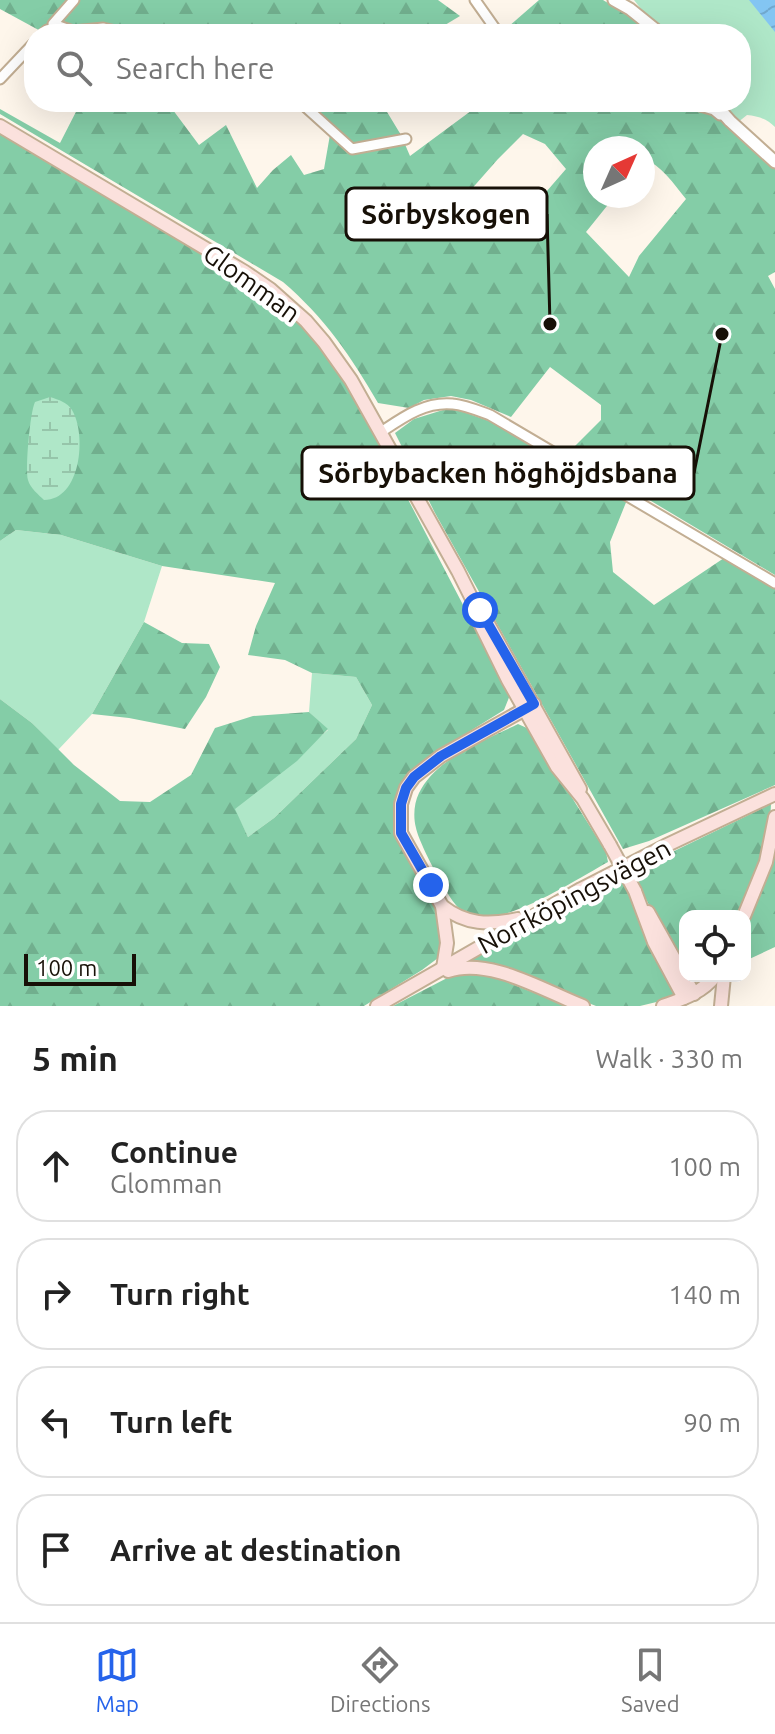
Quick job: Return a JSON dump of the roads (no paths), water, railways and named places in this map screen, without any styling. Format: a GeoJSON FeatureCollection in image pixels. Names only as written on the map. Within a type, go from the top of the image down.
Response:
{"type":"FeatureCollection","features":[{"type":"Feature","properties":{"kind":"main road","name":"Glomman"},"geometry":{"type":"LineString","coordinates":[[0,126],[222,257],[270,289],[324,342],[351,380],[381,432],[473,601],[492,650],[529,707],[557,767],[583,799],[653,919],[691,1001]]}},
{"type":"Feature","properties":{"kind":"main road"},"geometry":{"type":"LineString","coordinates":[[529,707],[441,756],[414,777],[406,788],[401,804],[401,833],[442,906],[453,915],[481,924],[531,916]]}},
{"type":"Feature","properties":{"kind":"main road","name":"Norrköpingsvägen"},"geometry":{"type":"LineString","coordinates":[[377,1006],[531,916],[665,846],[775,794]]}},
{"type":"Feature","properties":{"kind":"main road"},"geometry":{"type":"LineString","coordinates":[[746,910],[766,862],[775,817]]}},
{"type":"Feature","properties":{"kind":"main road"},"geometry":{"type":"LineString","coordinates":[[442,906],[447,943],[443,968]]}},
{"type":"Feature","properties":{"kind":"main road"},"geometry":{"type":"LineString","coordinates":[[430,977],[460,967],[476,967],[509,976],[583,1006]]}},
{"type":"Feature","properties":{"kind":"main road"},"geometry":{"type":"LineString","coordinates":[[663,1006],[691,1001],[710,982]]}},
{"type":"Feature","properties":{"kind":"main road"},"geometry":{"type":"LineString","coordinates":[[721,1006],[723,982]]}},
{"type":"Feature","properties":{"kind":"street"},"geometry":{"type":"LineString","coordinates":[[52,24],[74,0]]}},
{"type":"Feature","properties":{"kind":"street"},"geometry":{"type":"LineString","coordinates":[[475,0],[492,24]]}},
{"type":"Feature","properties":{"kind":"street"},"geometry":{"type":"LineString","coordinates":[[614,0],[649,24]]}},
{"type":"Feature","properties":{"kind":"street"},"geometry":{"type":"LineString","coordinates":[[0,79],[24,54]]}},
{"type":"Feature","properties":{"kind":"street"},"geometry":{"type":"LineString","coordinates":[[311,112],[352,149],[406,139]]}},
{"type":"Feature","properties":{"kind":"street"},"geometry":{"type":"LineString","coordinates":[[717,112],[730,121]]}},
{"type":"Feature","properties":{"kind":"street"},"geometry":{"type":"LineString","coordinates":[[722,112],[775,162]]}},
{"type":"Feature","properties":{"kind":"street"},"geometry":{"type":"LineString","coordinates":[[381,432],[411,413],[432,405],[453,403],[490,415],[775,583]]}},
{"type":"Feature","properties":{"kind":"water"},"geometry":{"type":"Polygon","coordinates":[[[749,0],[775,0],[775,32],[749,0]]]}},
{"type":"Feature","properties":{"kind":"place","name":"Sörbyskogen"},"geometry":{"type":"Point","coordinates":[550,324]}},
{"type":"Feature","properties":{"kind":"place","name":"Sörbybacken höghöjdsbana"},"geometry":{"type":"Point","coordinates":[722,334]}}]}
